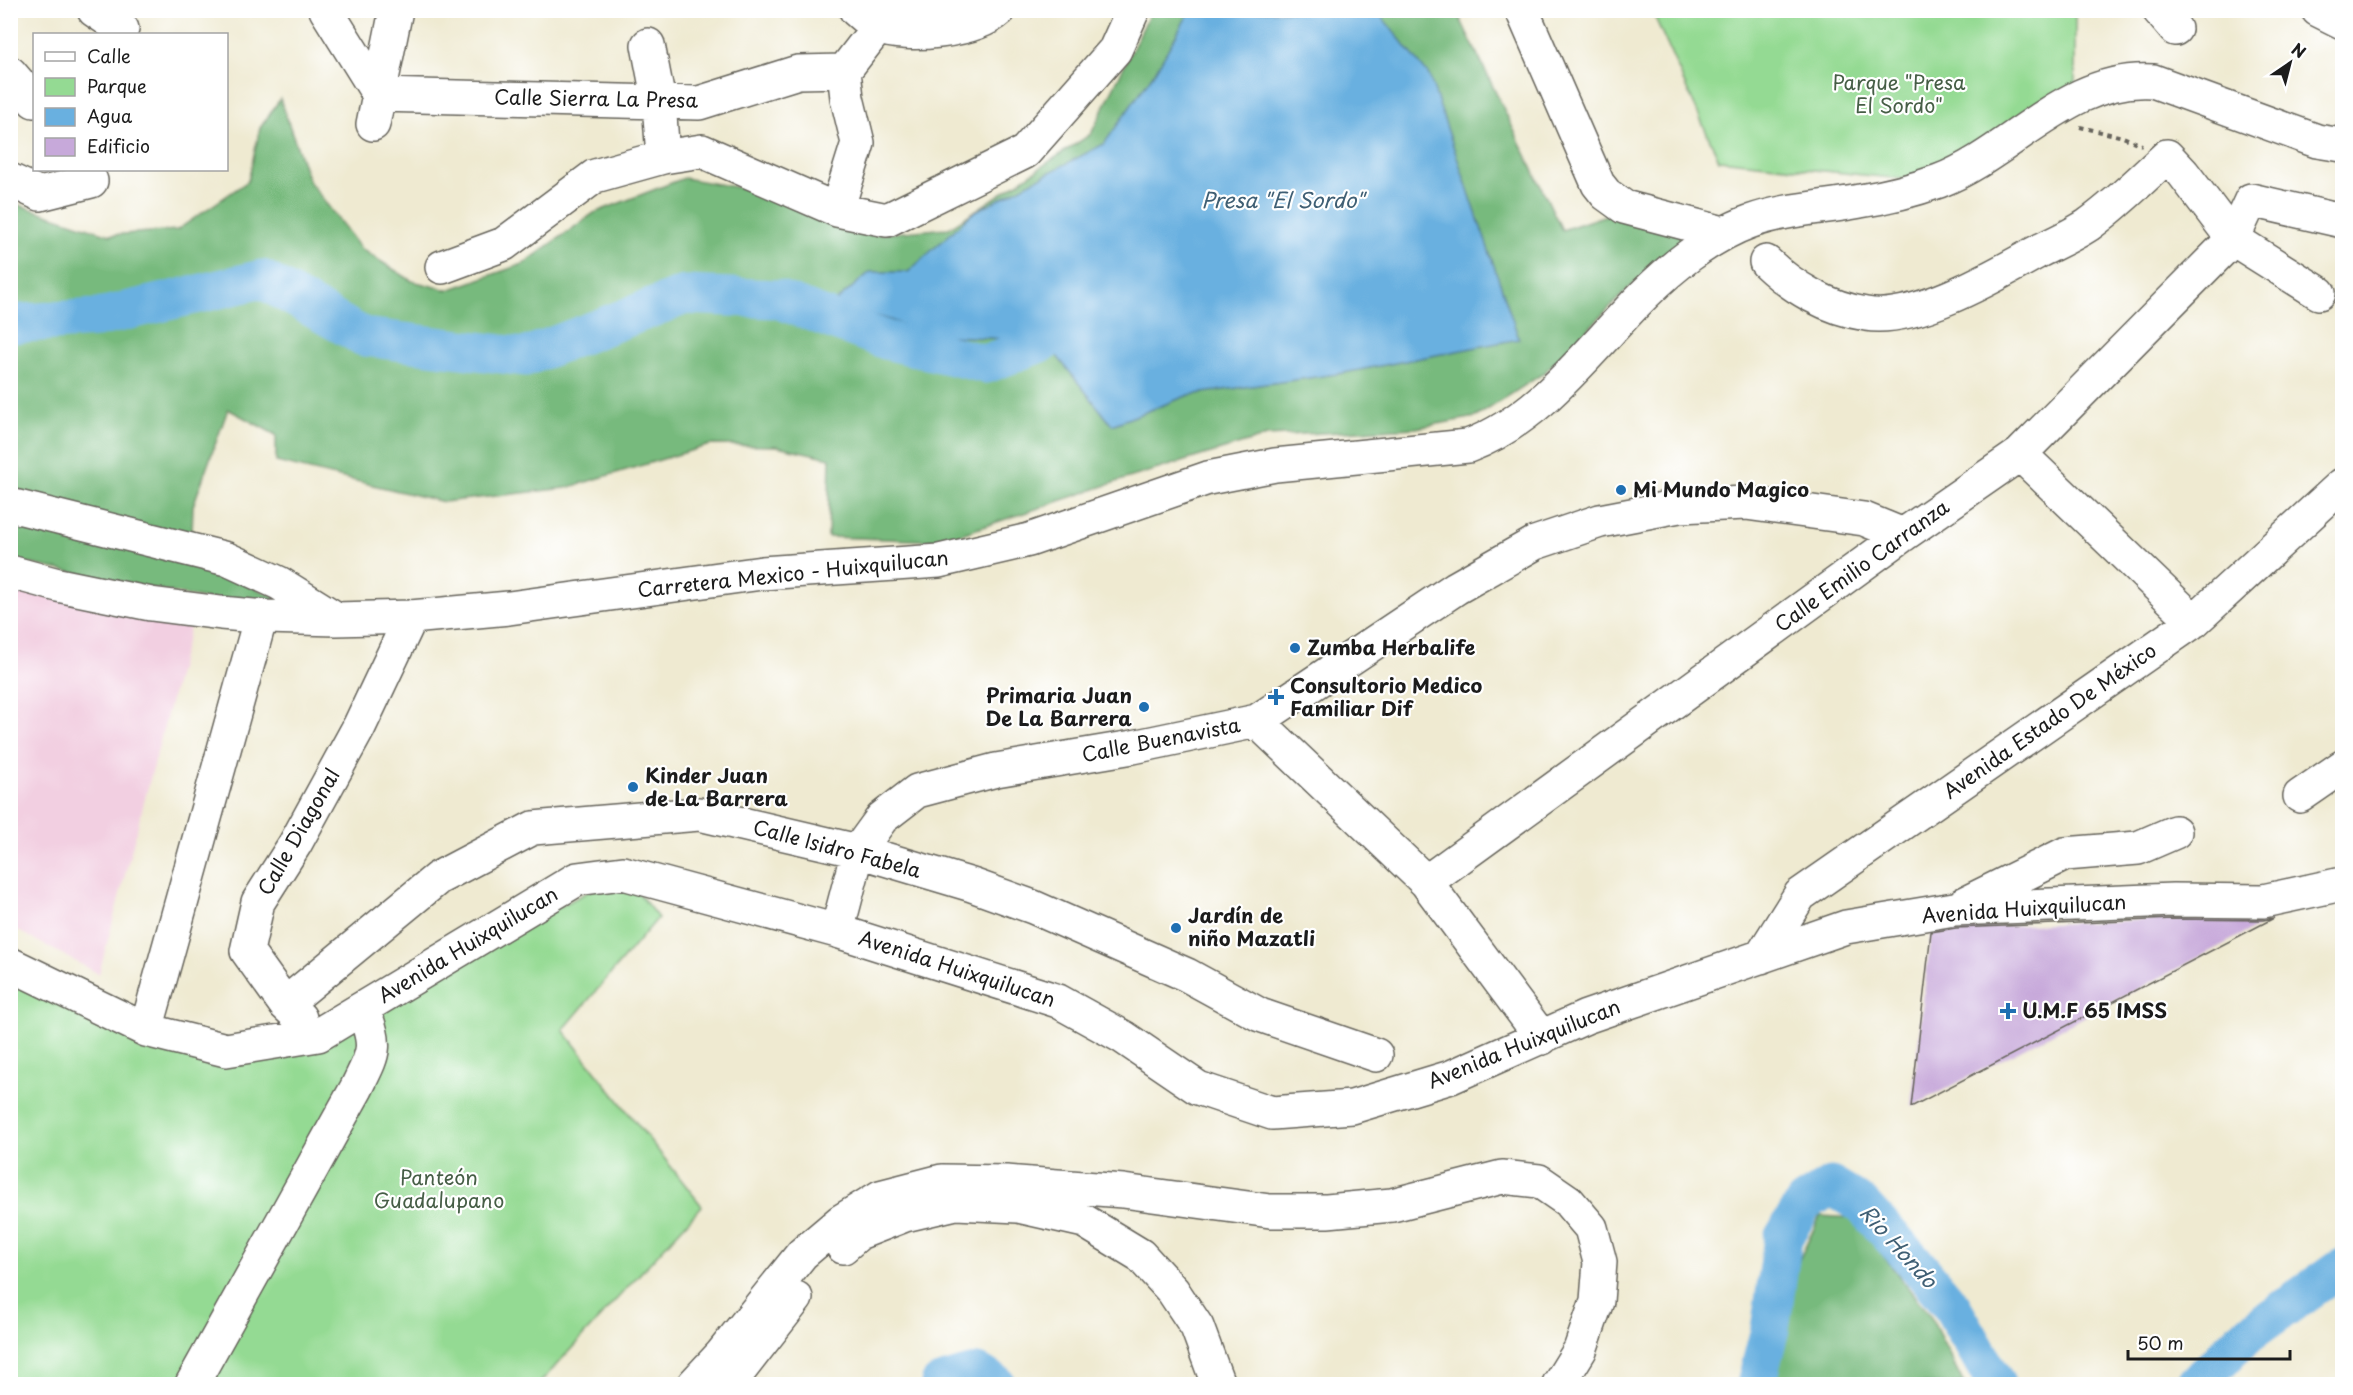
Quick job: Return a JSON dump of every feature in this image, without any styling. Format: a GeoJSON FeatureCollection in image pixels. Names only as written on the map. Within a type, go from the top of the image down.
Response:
{"type":"FeatureCollection","features":[{"type":"Feature","properties":{"kind":"street"},"geometry":{"type":"LineString","coordinates":[[94,10],[126,25]]}},
{"type":"Feature","properties":{"kind":"street"},"geometry":{"type":"LineString","coordinates":[[326,10],[376,110]]}},
{"type":"Feature","properties":{"kind":"street"},"geometry":{"type":"LineString","coordinates":[[376,110],[396,10]]}},
{"type":"Feature","properties":{"kind":"street"},"geometry":{"type":"LineString","coordinates":[[837,210],[858,143],[847,98],[844,70],[867,19],[905,32],[944,31],[961,29],[991,17],[999,10]]}},
{"type":"Feature","properties":{"kind":"street"},"geometry":{"type":"LineString","coordinates":[[442,267],[504,244],[595,176],[663,157],[702,152],[837,210],[887,220],[1025,152],[1115,50],[1134,10]]}},
{"type":"Feature","properties":{"kind":"street"},"geometry":{"type":"LineString","coordinates":[[1522,10],[1598,184],[1606,194],[1624,207],[1723,233]]}},
{"type":"Feature","properties":{"kind":"street"},"geometry":{"type":"LineString","coordinates":[[2318,10],[2343,22]]}},
{"type":"Feature","properties":{"kind":"street"},"geometry":{"type":"LineString","coordinates":[[648,45],[659,102],[663,157]]}},
{"type":"Feature","properties":{"kind":"street","name":"Calle Sierra La Presa"},"geometry":{"type":"LineString","coordinates":[[376,110],[659,102],[699,103],[798,72],[844,70]]}},
{"type":"Feature","properties":{"kind":"street"},"geometry":{"type":"LineString","coordinates":[[10,73],[33,99]]}},
{"type":"Feature","properties":{"kind":"street","name":"Carretera Mexico - Huixquilucan"},"geometry":{"type":"LineString","coordinates":[[10,572],[58,585],[151,604],[261,616],[336,619],[411,617],[509,608],[762,573],[939,561],[1029,540],[1208,478],[1275,465],[1468,446],[1490,438],[1511,426],[1535,407],[1652,288],[1688,257],[1723,233],[1749,222],[1785,212],[1861,201],[1939,181],[1967,168],[2079,96],[2122,82],[2153,81],[2317,141],[2343,145]]}},
{"type":"Feature","properties":{"kind":"street"},"geometry":{"type":"LineString","coordinates":[[1766,262],[1786,281],[1827,303],[1867,315],[1904,312],[1952,296],[2085,226],[2116,204],[2167,156],[2183,173],[2233,239],[2319,293]]}},
{"type":"Feature","properties":{"kind":"street"},"geometry":{"type":"LineString","coordinates":[[10,180],[40,194],[91,181]]}},
{"type":"Feature","properties":{"kind":"street","name":"Calle Emilio Carranza"},"geometry":{"type":"LineString","coordinates":[[1426,882],[1903,535],[2020,454],[2233,239],[2251,200],[2343,221]]}},
{"type":"Feature","properties":{"kind":"street"},"geometry":{"type":"LineString","coordinates":[[2020,454],[2194,621]]}},
{"type":"Feature","properties":{"kind":"street","name":"Avenida Estado De México"},"geometry":{"type":"LineString","coordinates":[[1761,957],[1800,895],[2194,621],[2343,485]]}},
{"type":"Feature","properties":{"kind":"street"},"geometry":{"type":"LineString","coordinates":[[1257,721],[1456,588],[1535,543],[1600,520],[1679,506],[1746,503],[1864,519],[1903,535]]}},
{"type":"Feature","properties":{"kind":"street"},"geometry":{"type":"LineString","coordinates":[[10,505],[227,559],[279,583],[336,619]]}},
{"type":"Feature","properties":{"kind":"street"},"geometry":{"type":"LineString","coordinates":[[146,1030],[261,616]]}},
{"type":"Feature","properties":{"kind":"street","name":"Calle Diagonal"},"geometry":{"type":"LineString","coordinates":[[318,1035],[285,1004],[247,951],[258,902],[295,844],[359,727],[411,617]]}},
{"type":"Feature","properties":{"kind":"street","name":"Calle Buenavista"},"geometry":{"type":"LineString","coordinates":[[837,931],[858,851],[882,818],[917,791],[996,770],[1133,747],[1257,721],[1426,882],[1542,1038]]}},
{"type":"Feature","properties":{"kind":"street"},"geometry":{"type":"LineString","coordinates":[[2300,796],[2343,767]]}},
{"type":"Feature","properties":{"kind":"street","name":"Calle Isidro Fabela"},"geometry":{"type":"LineString","coordinates":[[285,1004],[438,878],[533,828],[699,814],[858,851],[972,885],[1033,907],[1187,975],[1260,1015],[1376,1055]]}},
{"type":"Feature","properties":{"kind":"street"},"geometry":{"type":"LineString","coordinates":[[1954,909],[2065,854],[2138,848],[2175,832]]}},
{"type":"Feature","properties":{"kind":"street","name":"Avenida Huixquilucan"},"geometry":{"type":"LineString","coordinates":[[10,964],[146,1030],[226,1050],[318,1035],[577,879],[623,873],[837,931],[1058,1001],[1123,1037],[1198,1088],[1272,1113],[1352,1107],[1451,1077],[1586,1017],[1846,927],[1954,909],[2173,900],[2263,902],[2343,884]]}},
{"type":"Feature","properties":{"kind":"street"},"geometry":{"type":"LineString","coordinates":[[192,1384],[356,1089],[372,1056],[374,1042],[363,1008]]}},
{"type":"Feature","properties":{"kind":"street"},"geometry":{"type":"LineString","coordinates":[[694,1384],[721,1355],[802,1254],[841,1221],[880,1197],[942,1180],[1006,1182],[1123,1191],[1270,1211],[1328,1211],[1392,1205],[1502,1177],[1539,1181],[1568,1201],[1591,1228],[1600,1262],[1597,1301],[1580,1350],[1559,1384]]}},
{"type":"Feature","properties":{"kind":"street"},"geometry":{"type":"LineString","coordinates":[[729,1384],[819,1268],[859,1233],[905,1215],[956,1203],[1018,1206],[1084,1221],[1140,1255],[1173,1291],[1197,1327],[1218,1384]]}},
{"type":"Feature","properties":{"kind":"path"},"geometry":{"type":"LineString","coordinates":[[2074,125],[2123,137],[2167,156]]}},
{"type":"Feature","properties":{"kind":"shaded area"},"geometry":{"type":"Polygon","coordinates":[[[11,584],[190,627],[99,974],[11,927],[11,584]]]}},
{"type":"Feature","properties":{"kind":"green space"},"geometry":{"type":"Polygon","coordinates":[[[1456,10],[1562,230],[1615,212],[1690,235],[1627,290],[1544,373],[1476,417],[1416,428],[1267,436],[1122,480],[941,541],[828,537],[830,458],[777,446],[710,445],[566,488],[444,502],[276,462],[276,435],[228,409],[193,506],[191,561],[295,605],[224,603],[11,560],[10,202],[110,235],[177,230],[248,181],[260,128],[280,99],[309,181],[361,249],[412,281],[448,290],[523,264],[594,213],[684,178],[764,192],[870,235],[949,228],[1091,134],[1151,11],[1456,10]]]}},
{"type":"Feature","properties":{"kind":"green space","name":"Parque \"Presa El Sordo\""},"geometry":{"type":"Polygon","coordinates":[[[1652,11],[2075,11],[2075,89],[1973,156],[1911,180],[1719,160],[1652,11]]]}},
{"type":"Feature","properties":{"kind":"green space","name":"Panteón Guadalupano"},"geometry":{"type":"Polygon","coordinates":[[[623,873],[658,918],[563,1030],[702,1206],[539,1384],[11,1384],[10,964],[226,1050],[319,1035],[623,873]]]}},
{"type":"Feature","properties":{"kind":"green space"},"geometry":{"type":"Polygon","coordinates":[[[1820,1216],[1854,1218],[1930,1316],[1964,1384],[1771,1384],[1797,1264],[1820,1216]]]}},
{"type":"Feature","properties":{"kind":"water","name":"Presa \"El Sordo\""},"geometry":{"type":"Polygon","coordinates":[[[1190,11],[1377,11],[1429,75],[1519,339],[1344,373],[1189,395],[1112,425],[1045,341],[928,335],[890,320],[833,304],[870,272],[908,272],[974,212],[1104,144],[1156,70],[1190,11]]]}},
{"type":"Feature","properties":{"kind":"building","name":"U.M.F 65 IMSS"},"geometry":{"type":"Polygon","coordinates":[[[2274,918],[1911,1107],[1931,932],[1956,928],[2173,919],[2263,920],[2274,918]]]}},
{"type":"Feature","properties":{"kind":"waterway"},"geometry":{"type":"LineString","coordinates":[[10,324],[96,318],[262,279],[364,337],[525,357],[685,295],[777,299],[886,340],[986,364],[1045,341]]}},
{"type":"Feature","properties":{"kind":"waterway","name":"Rio Hondo"},"geometry":{"type":"LineString","coordinates":[[1756,1384],[1770,1329],[1783,1238],[1804,1203],[1831,1186],[1861,1204],[1912,1259],[1952,1307],[1996,1384]]}},
{"type":"Feature","properties":{"kind":"waterway","name":"Rio Hondo"},"geometry":{"type":"LineString","coordinates":[[2195,1384],[2249,1333],[2342,1267]]}},
{"type":"Feature","properties":{"kind":"waterway","name":"Rio Hondo"},"geometry":{"type":"LineString","coordinates":[[940,1384],[978,1373],[996,1384]]}},
{"type":"Feature","properties":{"kind":"place","name":"Mi Mundo Magico"},"geometry":{"type":"Point","coordinates":[1621,490]}},
{"type":"Feature","properties":{"kind":"place","name":"Zumba Herbalife"},"geometry":{"type":"Point","coordinates":[1295,648]}},
{"type":"Feature","properties":{"kind":"place","name":"Consultorio Medico Familiar Dif"},"geometry":{"type":"Point","coordinates":[1276,697]}},
{"type":"Feature","properties":{"kind":"place","name":"Primaria Juan De La Barrera"},"geometry":{"type":"Point","coordinates":[1144,707]}},
{"type":"Feature","properties":{"kind":"place","name":"Kinder Juan de La Barrera"},"geometry":{"type":"Point","coordinates":[633,787]}},
{"type":"Feature","properties":{"kind":"place","name":"Jardín de niño Mazatli"},"geometry":{"type":"Point","coordinates":[1176,928]}},
{"type":"Feature","properties":{"kind":"place","name":"U.M.F 65 IMSS"},"geometry":{"type":"Point","coordinates":[2008,1011]}}]}
